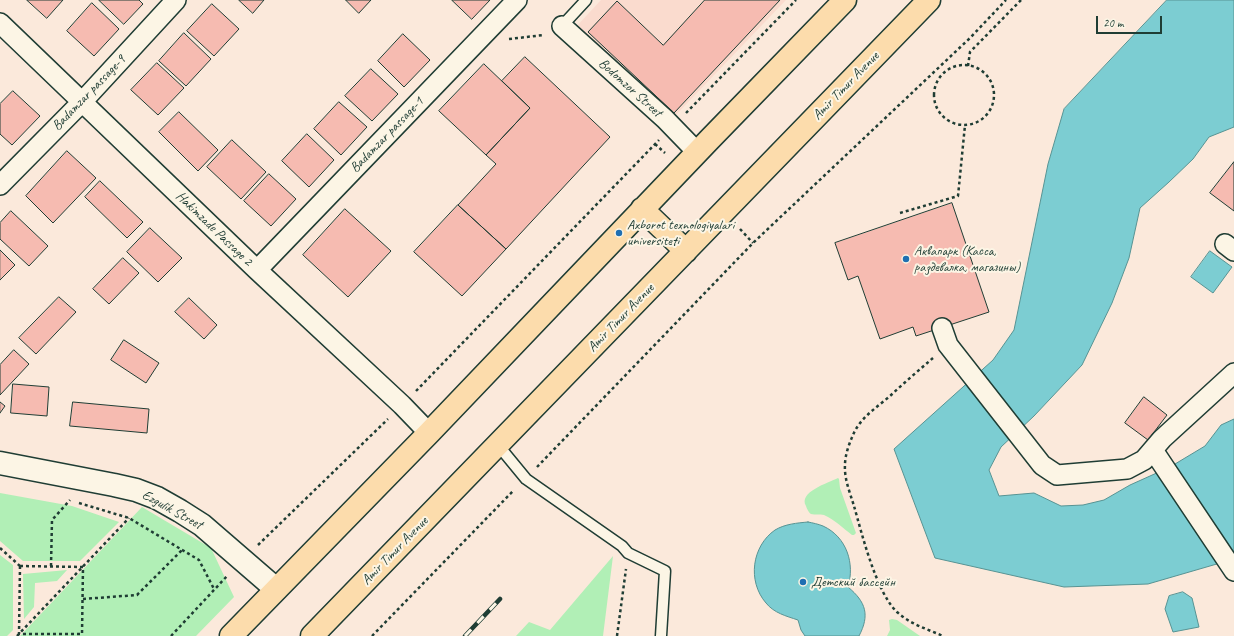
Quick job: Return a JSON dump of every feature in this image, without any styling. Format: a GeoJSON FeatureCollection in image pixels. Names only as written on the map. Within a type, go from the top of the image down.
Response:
{"type":"FeatureCollection","features":[{"type":"Feature","properties":{"kind":"main road"},"geometry":{"type":"LineString","coordinates":[[231,636],[429,433],[697,152],[845,0]]}},
{"type":"Feature","properties":{"kind":"main road","name":"Amir Timur Avenue"},"geometry":{"type":"LineString","coordinates":[[312,636],[929,0]]}},
{"type":"Feature","properties":{"kind":"main road"},"geometry":{"type":"LineString","coordinates":[[642,210],[686,251]]}},
{"type":"Feature","properties":{"kind":"street","name":"Badamzar passage-9"},"geometry":{"type":"LineString","coordinates":[[0,185],[82,102],[176,0]]}},
{"type":"Feature","properties":{"kind":"street","name":"Badamzar passage-1"},"geometry":{"type":"LineString","coordinates":[[257,270],[517,0]]}},
{"type":"Feature","properties":{"kind":"street","name":"Hakimzade Passage 2"},"geometry":{"type":"LineString","coordinates":[[0,23],[257,270],[402,405],[429,433]]}},
{"type":"Feature","properties":{"kind":"street","name":"Bodomzor Street"},"geometry":{"type":"LineString","coordinates":[[565,29],[672,127],[697,152]]}},
{"type":"Feature","properties":{"kind":"street"},"geometry":{"type":"LineString","coordinates":[[945,336],[1042,465],[1057,475],[1127,469],[1144,460],[1162,439],[1234,373]]}},
{"type":"Feature","properties":{"kind":"street"},"geometry":{"type":"LineString","coordinates":[[1153,450],[1234,571]]}},
{"type":"Feature","properties":{"kind":"street","name":"Ezgulik Street"},"geometry":{"type":"LineString","coordinates":[[0,463],[114,484],[157,498],[202,525],[276,589]]}},
{"type":"Feature","properties":{"kind":"lane"},"geometry":{"type":"LineString","coordinates":[[565,29],[586,0]]}},
{"type":"Feature","properties":{"kind":"lane"},"geometry":{"type":"LineString","coordinates":[[498,445],[526,478],[622,546],[628,553],[665,571],[662,636]]}},
{"type":"Feature","properties":{"kind":"path"},"geometry":{"type":"LineString","coordinates":[[171,636],[243,560],[402,405],[796,0]]}},
{"type":"Feature","properties":{"kind":"path"},"geometry":{"type":"LineString","coordinates":[[372,636],[753,243],[970,38],[1006,0]]}},
{"type":"Feature","properties":{"kind":"path"},"geometry":{"type":"LineString","coordinates":[[968,66],[970,52],[1021,0]]}},
{"type":"Feature","properties":{"kind":"path"},"geometry":{"type":"LineString","coordinates":[[508,39],[565,29]]}},
{"type":"Feature","properties":{"kind":"path"},"geometry":{"type":"LineString","coordinates":[[968,66],[980,70],[988,78],[994,97],[986,116],[977,122],[965,125],[957,124],[948,120],[941,114],[936,106],[934,97],[935,87],[945,72],[953,67],[968,66]]}},
{"type":"Feature","properties":{"kind":"path"},"geometry":{"type":"LineString","coordinates":[[900,213],[958,196],[965,125]]}},
{"type":"Feature","properties":{"kind":"path"},"geometry":{"type":"LineString","coordinates":[[655,144],[668,157]]}},
{"type":"Feature","properties":{"kind":"path"},"geometry":{"type":"LineString","coordinates":[[740,229],[753,243]]}},
{"type":"Feature","properties":{"kind":"path"},"geometry":{"type":"LineString","coordinates":[[943,636],[910,622],[896,612],[886,598],[879,584],[864,541],[846,477],[845,465],[853,434],[859,425],[945,336]]}},
{"type":"Feature","properties":{"kind":"path"},"geometry":{"type":"LineString","coordinates":[[62,498],[128,518],[199,560],[215,590]]}},
{"type":"Feature","properties":{"kind":"path"},"geometry":{"type":"LineString","coordinates":[[51,566],[52,520],[70,500]]}},
{"type":"Feature","properties":{"kind":"path"},"geometry":{"type":"LineString","coordinates":[[18,635],[128,518]]}},
{"type":"Feature","properties":{"kind":"path"},"geometry":{"type":"LineString","coordinates":[[0,548],[20,566],[83,567]]}},
{"type":"Feature","properties":{"kind":"path"},"geometry":{"type":"LineString","coordinates":[[82,599],[137,595],[182,550]]}},
{"type":"Feature","properties":{"kind":"path"},"geometry":{"type":"LineString","coordinates":[[618,636],[628,553]]}},
{"type":"Feature","properties":{"kind":"path"},"geometry":{"type":"LineString","coordinates":[[18,635],[20,566]]}},
{"type":"Feature","properties":{"kind":"path"},"geometry":{"type":"LineString","coordinates":[[18,635],[82,634],[83,567]]}},
{"type":"Feature","properties":{"kind":"shaded area"},"geometry":{"type":"Polygon","coordinates":[[[601,0],[786,0],[672,119],[575,28],[601,0]]]}},
{"type":"Feature","properties":{"kind":"green space"},"geometry":{"type":"Polygon","coordinates":[[[838,478],[840,488],[856,533],[854,535],[824,515],[811,514],[806,506],[806,496],[810,492],[821,485],[838,478]]]}},
{"type":"Feature","properties":{"kind":"green space"},"geometry":{"type":"Polygon","coordinates":[[[0,493],[72,506],[119,522],[80,561],[23,561],[0,541],[0,493]]]}},
{"type":"Feature","properties":{"kind":"green space"},"geometry":{"type":"Polygon","coordinates":[[[142,507],[211,548],[234,597],[196,636],[20,636],[142,507]]]}},
{"type":"Feature","properties":{"kind":"green space"},"geometry":{"type":"Polygon","coordinates":[[[0,555],[13,565],[13,630],[7,636],[0,636],[0,555]]]}},
{"type":"Feature","properties":{"kind":"green space"},"geometry":{"type":"Polygon","coordinates":[[[613,556],[603,636],[516,636],[529,622],[550,630],[613,556]]]}},
{"type":"Feature","properties":{"kind":"green space"},"geometry":{"type":"Polygon","coordinates":[[[67,570],[57,581],[35,583],[34,607],[24,619],[23,574],[67,570]]]}},
{"type":"Feature","properties":{"kind":"green space"},"geometry":{"type":"Polygon","coordinates":[[[889,620],[897,620],[920,636],[887,636],[890,630],[889,620]]]}},
{"type":"Feature","properties":{"kind":"water"},"geometry":{"type":"Polygon","coordinates":[[[1167,0],[1234,0],[1234,127],[1209,137],[1193,159],[1140,208],[1129,258],[1112,303],[1082,365],[1034,416],[1001,447],[989,470],[999,496],[1034,493],[1061,506],[1083,505],[1104,500],[1130,485],[1170,467],[1205,446],[1221,425],[1234,419],[1234,559],[1148,584],[1064,587],[935,558],[894,449],[993,360],[1014,330],[1048,164],[1064,109],[1167,0]]]}},
{"type":"Feature","properties":{"kind":"water"},"geometry":{"type":"Polygon","coordinates":[[[1210,251],[1232,267],[1213,293],[1191,277],[1210,251]]]}},
{"type":"Feature","properties":{"kind":"water","name":"Детский бассейн"},"geometry":{"type":"Polygon","coordinates":[[[808,522],[823,526],[831,531],[838,537],[847,552],[850,569],[848,587],[859,598],[865,615],[859,636],[805,636],[801,630],[798,620],[780,614],[766,603],[760,594],[756,585],[754,574],[757,554],[761,545],[775,530],[783,526],[808,522]]]}},
{"type":"Feature","properties":{"kind":"water"},"geometry":{"type":"Polygon","coordinates":[[[1183,592],[1192,598],[1199,627],[1173,632],[1165,609],[1169,596],[1183,592]]]}},
{"type":"Feature","properties":{"kind":"building"},"geometry":{"type":"Polygon","coordinates":[[[27,0],[63,0],[47,18],[27,0]]]}},
{"type":"Feature","properties":{"kind":"building"},"geometry":{"type":"Polygon","coordinates":[[[99,0],[139,0],[143,4],[124,24],[99,0]]]}},
{"type":"Feature","properties":{"kind":"building"},"geometry":{"type":"Polygon","coordinates":[[[239,0],[264,0],[253,13],[239,0]]]}},
{"type":"Feature","properties":{"kind":"building"},"geometry":{"type":"Polygon","coordinates":[[[346,0],[371,0],[359,13],[346,0]]]}},
{"type":"Feature","properties":{"kind":"building"},"geometry":{"type":"Polygon","coordinates":[[[452,0],[490,0],[472,19],[452,0]]]}},
{"type":"Feature","properties":{"kind":"building"},"geometry":{"type":"Polygon","coordinates":[[[705,0],[780,0],[674,113],[588,32],[617,1],[663,45],[705,0]]]}},
{"type":"Feature","properties":{"kind":"building"},"geometry":{"type":"Polygon","coordinates":[[[92,3],[119,29],[94,56],[67,31],[92,3]]]}},
{"type":"Feature","properties":{"kind":"building"},"geometry":{"type":"Polygon","coordinates":[[[212,4],[239,29],[214,56],[187,31],[212,4]]]}},
{"type":"Feature","properties":{"kind":"building"},"geometry":{"type":"Polygon","coordinates":[[[184,33],[211,59],[186,86],[159,61],[184,33]]]}},
{"type":"Feature","properties":{"kind":"building"},"geometry":{"type":"Polygon","coordinates":[[[403,34],[430,60],[404,87],[378,61],[403,34]]]}},
{"type":"Feature","properties":{"kind":"building"},"geometry":{"type":"Polygon","coordinates":[[[525,57],[610,137],[506,249],[458,205],[496,164],[486,155],[530,108],[502,81],[525,57]]]}},
{"type":"Feature","properties":{"kind":"building"},"geometry":{"type":"Polygon","coordinates":[[[157,63],[184,88],[158,115],[131,90],[157,63]]]}},
{"type":"Feature","properties":{"kind":"building"},"geometry":{"type":"Polygon","coordinates":[[[484,64],[530,108],[486,155],[439,111],[484,64]]]}},
{"type":"Feature","properties":{"kind":"building"},"geometry":{"type":"Polygon","coordinates":[[[371,69],[398,94],[372,121],[345,96],[371,69]]]}},
{"type":"Feature","properties":{"kind":"building"},"geometry":{"type":"Polygon","coordinates":[[[13,91],[40,116],[12,145],[0,134],[0,104],[13,91]]]}},
{"type":"Feature","properties":{"kind":"building"},"geometry":{"type":"Polygon","coordinates":[[[339,102],[367,127],[341,155],[314,129],[339,102]]]}},
{"type":"Feature","properties":{"kind":"building"},"geometry":{"type":"Polygon","coordinates":[[[179,112],[218,150],[198,171],[159,132],[179,112]]]}},
{"type":"Feature","properties":{"kind":"building"},"geometry":{"type":"Polygon","coordinates":[[[307,134],[334,160],[309,187],[282,161],[307,134]]]}},
{"type":"Feature","properties":{"kind":"building"},"geometry":{"type":"Polygon","coordinates":[[[232,140],[266,172],[241,199],[207,167],[232,140]]]}},
{"type":"Feature","properties":{"kind":"building"},"geometry":{"type":"Polygon","coordinates":[[[67,151],[96,178],[53,223],[26,196],[67,151]]]}},
{"type":"Feature","properties":{"kind":"building"},"geometry":{"type":"Polygon","coordinates":[[[1234,162],[1234,211],[1210,193],[1234,162]]]}},
{"type":"Feature","properties":{"kind":"building"},"geometry":{"type":"Polygon","coordinates":[[[269,174],[296,199],[271,226],[244,201],[269,174]]]}},
{"type":"Feature","properties":{"kind":"building"},"geometry":{"type":"Polygon","coordinates":[[[100,181],[143,222],[127,238],[85,197],[100,181]]]}},
{"type":"Feature","properties":{"kind":"building","name":"Аквапарк (Касса, раздевалка, магазины)"},"geometry":{"type":"Polygon","coordinates":[[[952,203],[989,312],[916,336],[913,327],[880,339],[858,276],[848,280],[835,243],[952,203]]]}},
{"type":"Feature","properties":{"kind":"building"},"geometry":{"type":"Polygon","coordinates":[[[458,205],[506,249],[462,296],[414,252],[458,205]]]}},
{"type":"Feature","properties":{"kind":"building"},"geometry":{"type":"Polygon","coordinates":[[[345,209],[391,251],[348,297],[303,255],[345,209]]]}},
{"type":"Feature","properties":{"kind":"building"},"geometry":{"type":"Polygon","coordinates":[[[11,211],[48,246],[29,266],[0,239],[0,223],[11,211]]]}},
{"type":"Feature","properties":{"kind":"building"},"geometry":{"type":"Polygon","coordinates":[[[150,228],[182,258],[158,282],[127,252],[150,228]]]}},
{"type":"Feature","properties":{"kind":"building"},"geometry":{"type":"Polygon","coordinates":[[[0,250],[15,265],[0,280],[0,250]]]}},
{"type":"Feature","properties":{"kind":"building"},"geometry":{"type":"Polygon","coordinates":[[[123,258],[139,273],[109,304],[93,289],[123,258]]]}},
{"type":"Feature","properties":{"kind":"building"},"geometry":{"type":"Polygon","coordinates":[[[59,297],[76,312],[36,354],[19,338],[59,297]]]}},
{"type":"Feature","properties":{"kind":"building"},"geometry":{"type":"Polygon","coordinates":[[[189,298],[217,325],[204,339],[175,312],[189,298]]]}},
{"type":"Feature","properties":{"kind":"building"},"geometry":{"type":"Polygon","coordinates":[[[124,340],[159,363],[146,383],[111,360],[124,340]]]}},
{"type":"Feature","properties":{"kind":"building"},"geometry":{"type":"Polygon","coordinates":[[[14,350],[29,364],[0,395],[0,365],[14,350]]]}},
{"type":"Feature","properties":{"kind":"building"},"geometry":{"type":"Polygon","coordinates":[[[13,384],[49,387],[47,416],[11,413],[13,384]]]}},
{"type":"Feature","properties":{"kind":"building"},"geometry":{"type":"Polygon","coordinates":[[[1144,397],[1167,415],[1148,440],[1125,423],[1144,397]]]}},
{"type":"Feature","properties":{"kind":"building"},"geometry":{"type":"Polygon","coordinates":[[[0,402],[5,406],[0,413],[0,402]]]}},
{"type":"Feature","properties":{"kind":"building"},"geometry":{"type":"Polygon","coordinates":[[[73,402],[149,409],[147,433],[70,426],[73,402]]]}},
{"type":"Feature","properties":{"kind":"railway"},"geometry":{"type":"LineString","coordinates":[[465,636],[500,599]]}},
{"type":"Feature","properties":{"kind":"place","name":"Axborot texnologiyalari universiteti"},"geometry":{"type":"Point","coordinates":[619,233]}},
{"type":"Feature","properties":{"kind":"place","name":"Аквапарк (Касса, раздевалка, магазины)"},"geometry":{"type":"Point","coordinates":[906,259]}},
{"type":"Feature","properties":{"kind":"place","name":"Детский бассейн"},"geometry":{"type":"Point","coordinates":[803,582]}}]}
